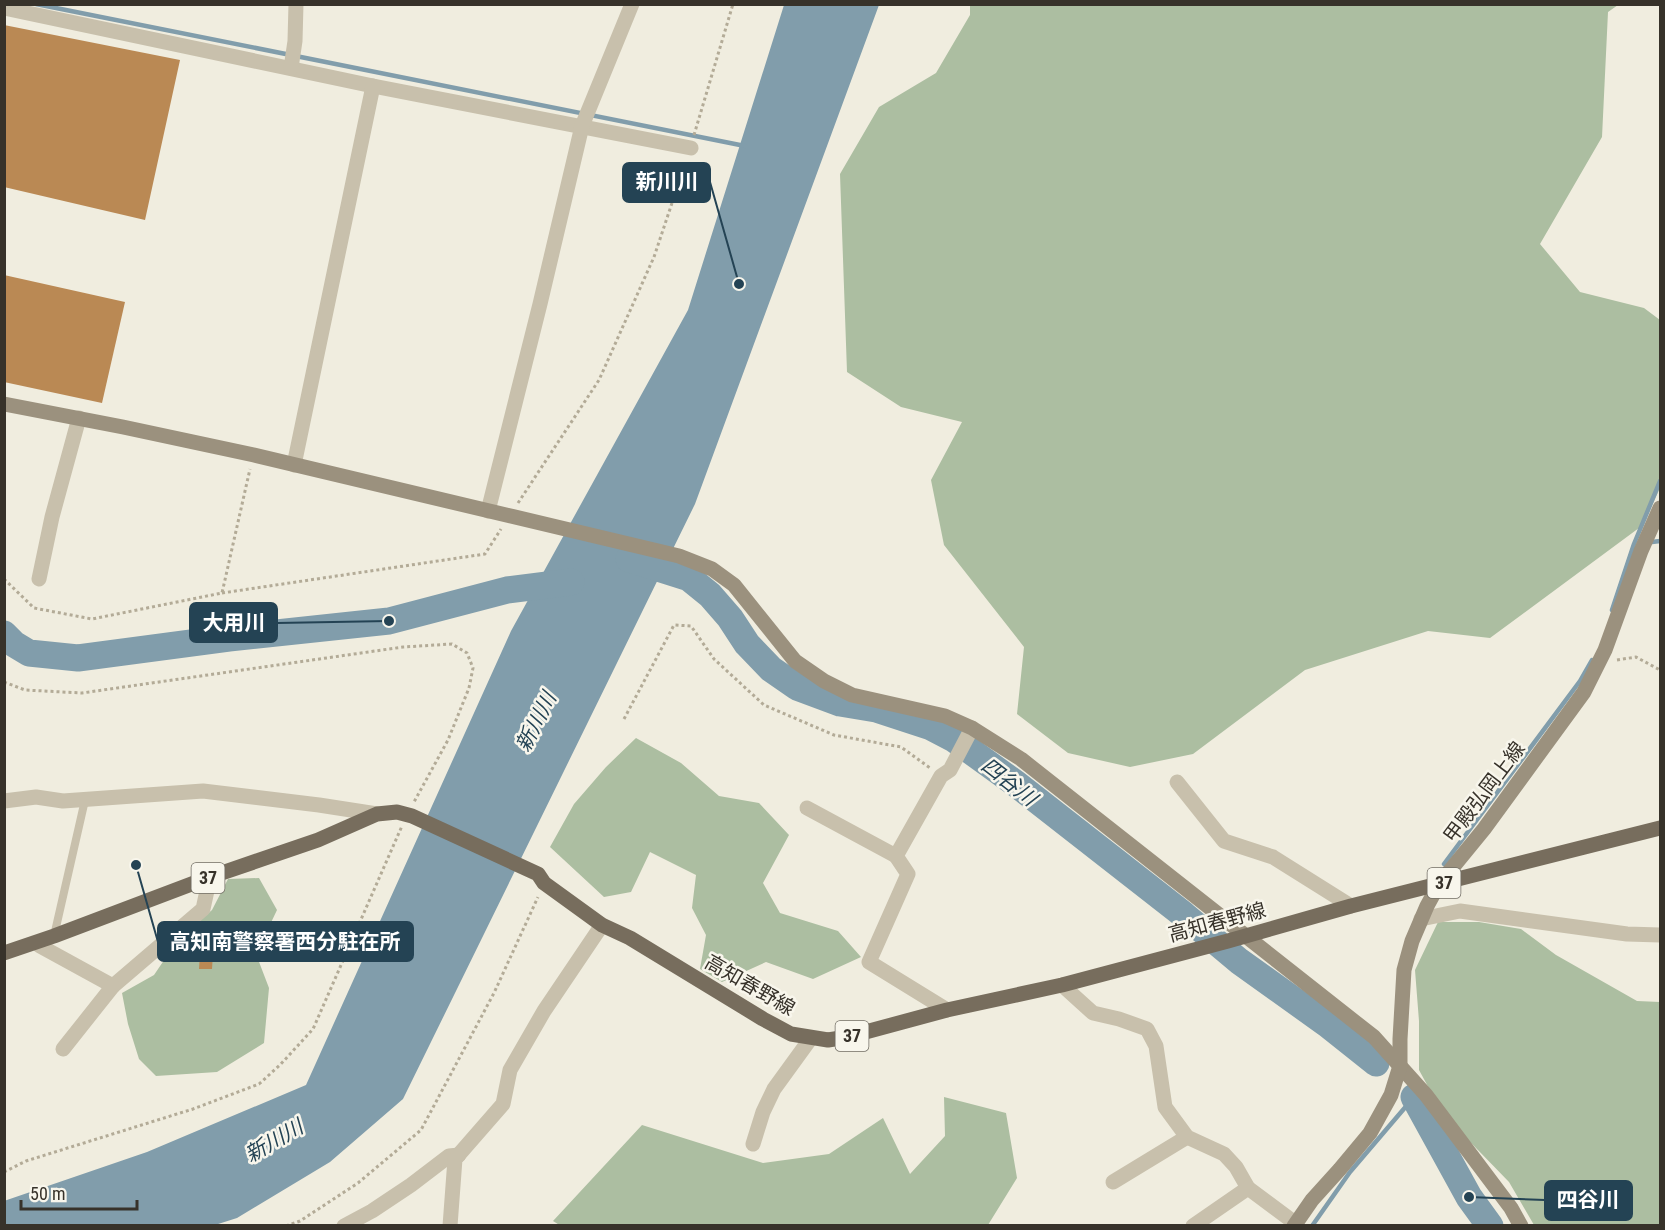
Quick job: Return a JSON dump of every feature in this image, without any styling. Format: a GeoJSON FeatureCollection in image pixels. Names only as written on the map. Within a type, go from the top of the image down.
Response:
{"type":"FeatureCollection","features":[{"type":"Feature","properties":{"kind":"main road","name":"高知春野線"},"geometry":{"type":"LineString","coordinates":[[4,953],[38,943],[210,877],[318,840],[376,814],[397,812],[412,816],[541,878],[602,925],[630,938],[772,1024],[791,1034],[828,1040],[847,1038],[947,1010],[1062,985],[1352,906],[1660,828]]}},
{"type":"Feature","properties":{"kind":"street"},"geometry":{"type":"LineString","coordinates":[[291,68],[295,41],[296,4]]}},
{"type":"Feature","properties":{"kind":"street"},"geometry":{"type":"LineString","coordinates":[[488,511],[582,126],[632,4]]}},
{"type":"Feature","properties":{"kind":"street"},"geometry":{"type":"LineString","coordinates":[[4,8],[373,86],[691,148]]}},
{"type":"Feature","properties":{"kind":"street"},"geometry":{"type":"LineString","coordinates":[[294,465],[373,86]]}},
{"type":"Feature","properties":{"kind":"street"},"geometry":{"type":"LineString","coordinates":[[4,404],[254,455],[679,556],[712,569],[734,585],[795,661],[824,681],[852,695],[945,716],[969,734],[1021,759],[1374,1037],[1434,1104],[1511,1208],[1521,1226]]}},
{"type":"Feature","properties":{"kind":"street"},"geometry":{"type":"LineString","coordinates":[[39,579],[52,517],[79,418]]}},
{"type":"Feature","properties":{"kind":"street","name":"甲殿弘岡上線"},"geometry":{"type":"LineString","coordinates":[[1294,1224],[1370,1132],[1391,1095],[1400,1065],[1404,970],[1421,919],[1439,884],[1484,829],[1584,693],[1600,662],[1641,551],[1660,508]]}},
{"type":"Feature","properties":{"kind":"street"},"geometry":{"type":"LineString","coordinates":[[896,856],[969,734]]}},
{"type":"Feature","properties":{"kind":"street"},"geometry":{"type":"LineString","coordinates":[[1177,782],[1224,841],[1273,857],[1352,906]]}},
{"type":"Feature","properties":{"kind":"street"},"geometry":{"type":"LineString","coordinates":[[4,801],[36,796],[63,801],[203,792],[376,814]]}},
{"type":"Feature","properties":{"kind":"street"},"geometry":{"type":"LineString","coordinates":[[807,808],[896,856],[908,874],[869,962],[947,1010]]}},
{"type":"Feature","properties":{"kind":"street"},"geometry":{"type":"LineString","coordinates":[[63,1049],[113,986],[203,909],[210,877]]}},
{"type":"Feature","properties":{"kind":"street"},"geometry":{"type":"LineString","coordinates":[[1421,919],[1460,912],[1628,934],[1660,935]]}},
{"type":"Feature","properties":{"kind":"street"},"geometry":{"type":"LineString","coordinates":[[450,1226],[455,1159],[503,1104],[510,1070],[544,1011],[602,925]]}},
{"type":"Feature","properties":{"kind":"street"},"geometry":{"type":"LineString","coordinates":[[38,943],[113,986]]}},
{"type":"Feature","properties":{"kind":"street"},"geometry":{"type":"LineString","coordinates":[[1062,985],[1093,1013],[1147,1029],[1156,1046],[1165,1107],[1186,1137],[1224,1154],[1236,1167],[1248,1188],[1294,1224]]}},
{"type":"Feature","properties":{"kind":"street"},"geometry":{"type":"LineString","coordinates":[[753,1144],[763,1112],[774,1089],[811,1038]]}},
{"type":"Feature","properties":{"kind":"street"},"geometry":{"type":"LineString","coordinates":[[1113,1182],[1186,1137]]}},
{"type":"Feature","properties":{"kind":"street"},"geometry":{"type":"LineString","coordinates":[[344,1226],[372,1211],[411,1185],[449,1155],[459,1155]]}},
{"type":"Feature","properties":{"kind":"street"},"geometry":{"type":"LineString","coordinates":[[1192,1226],[1248,1188]]}},
{"type":"Feature","properties":{"kind":"lane"},"geometry":{"type":"LineString","coordinates":[[54,936],[85,800]]}},
{"type":"Feature","properties":{"kind":"path"},"geometry":{"type":"LineString","coordinates":[[696,130],[733,4]]}},
{"type":"Feature","properties":{"kind":"path"},"geometry":{"type":"LineString","coordinates":[[4,579],[34,608],[92,620],[222,593],[485,554],[599,380],[654,256],[691,148]]}},
{"type":"Feature","properties":{"kind":"path"},"geometry":{"type":"LineString","coordinates":[[222,593],[254,455]]}},
{"type":"Feature","properties":{"kind":"path"},"geometry":{"type":"LineString","coordinates":[[624,719],[674,625],[691,626],[714,659],[765,705],[834,735],[901,747],[945,773]]}},
{"type":"Feature","properties":{"kind":"path"},"geometry":{"type":"LineString","coordinates":[[1600,662],[1636,657],[1660,670]]}},
{"type":"Feature","properties":{"kind":"path"},"geometry":{"type":"LineString","coordinates":[[286,1226],[300,1221],[358,1183],[421,1130],[494,993],[541,878]]}},
{"type":"Feature","properties":{"kind":"green space"},"geometry":{"type":"Polygon","coordinates":[[[970,5],[1618,5],[1608,12],[1602,137],[1540,244],[1580,292],[1644,308],[1660,320],[1660,488],[1643,525],[1490,638],[1428,631],[1305,670],[1193,754],[1130,767],[1068,753],[1017,714],[1024,647],[944,545],[931,480],[962,422],[901,407],[847,372],[840,174],[879,107],[936,73],[970,15],[970,5]]]}},
{"type":"Feature","properties":{"kind":"green space"},"geometry":{"type":"Polygon","coordinates":[[[636,738],[681,763],[719,796],[759,803],[789,835],[763,883],[780,913],[838,931],[861,957],[813,979],[766,962],[722,982],[700,969],[706,935],[692,908],[696,875],[650,852],[631,892],[604,897],[550,847],[574,804],[606,767],[636,738]]]}},
{"type":"Feature","properties":{"kind":"green space"},"geometry":{"type":"Polygon","coordinates":[[[259,878],[277,910],[256,954],[269,988],[264,1043],[217,1072],[156,1076],[139,1059],[128,1024],[122,993],[154,975],[177,941],[212,910],[228,879],[259,878]]]}},
{"type":"Feature","properties":{"kind":"green space"},"geometry":{"type":"Polygon","coordinates":[[[1438,922],[1479,922],[1521,929],[1556,955],[1637,1001],[1660,1002],[1660,1225],[1534,1225],[1509,1182],[1443,1114],[1419,1070],[1419,1021],[1415,970],[1438,922]]]}},
{"type":"Feature","properties":{"kind":"green space"},"geometry":{"type":"Polygon","coordinates":[[[944,1097],[1006,1113],[1017,1178],[988,1225],[561,1226],[553,1221],[642,1125],[763,1163],[829,1154],[883,1118],[910,1174],[945,1136],[944,1097]]]}},
{"type":"Feature","properties":{"kind":"water"},"geometry":{"type":"Polygon","coordinates":[[[784,5],[879,5],[695,504],[403,1099],[330,1162],[237,1218],[215,1225],[5,1225],[4,1201],[147,1152],[306,1085],[511,631],[688,310],[784,5]]]}},
{"type":"Feature","properties":{"kind":"building"},"geometry":{"type":"Polygon","coordinates":[[[4,25],[180,60],[145,220],[4,187],[4,25]]]}},
{"type":"Feature","properties":{"kind":"building"},"geometry":{"type":"Polygon","coordinates":[[[4,275],[125,302],[102,403],[4,382],[4,275]]]}},
{"type":"Feature","properties":{"kind":"building"},"geometry":{"type":"Polygon","coordinates":[[[200,953],[213,954],[212,969],[199,969],[200,953]]]}},
{"type":"Feature","properties":{"kind":"waterway"},"geometry":{"type":"LineString","coordinates":[[36,4],[745,146]]}},
{"type":"Feature","properties":{"kind":"waterway"},"geometry":{"type":"LineString","coordinates":[[1612,610],[1634,544],[1660,481]]}},
{"type":"Feature","properties":{"kind":"waterway"},"geometry":{"type":"LineString","coordinates":[[1652,542],[1660,541]]}},
{"type":"Feature","properties":{"kind":"waterway","name":"四谷川"},"geometry":{"type":"LineString","coordinates":[[629,559],[689,578],[710,595],[730,618],[747,644],[771,669],[797,687],[840,703],[876,709],[931,727],[954,739],[1015,783],[1239,961],[1327,1024],[1376,1063]]}},
{"type":"Feature","properties":{"kind":"waterway"},"geometry":{"type":"LineString","coordinates":[[4,634],[14,644],[29,653],[78,658],[229,638],[389,621],[507,590],[571,582]]}},
{"type":"Feature","properties":{"kind":"waterway"},"geometry":{"type":"LineString","coordinates":[[1444,864],[1580,681],[1592,660]]}},
{"type":"Feature","properties":{"kind":"waterway"},"geometry":{"type":"LineString","coordinates":[[1312,1226],[1350,1172],[1414,1097]]}},
{"type":"Feature","properties":{"kind":"waterway","name":"四谷川"},"geometry":{"type":"LineString","coordinates":[[1414,1097],[1469,1197],[1490,1226]]}},
{"type":"Feature","properties":{"kind":"place","name":"新川川"},"geometry":{"type":"Point","coordinates":[739,284]}},
{"type":"Feature","properties":{"kind":"place","name":"大用川"},"geometry":{"type":"Point","coordinates":[389,621]}},
{"type":"Feature","properties":{"kind":"place","name":"高知南警察署西分駐在所"},"geometry":{"type":"Point","coordinates":[136,865]}},
{"type":"Feature","properties":{"kind":"place","name":"四谷川"},"geometry":{"type":"Point","coordinates":[1469,1197]}}]}
